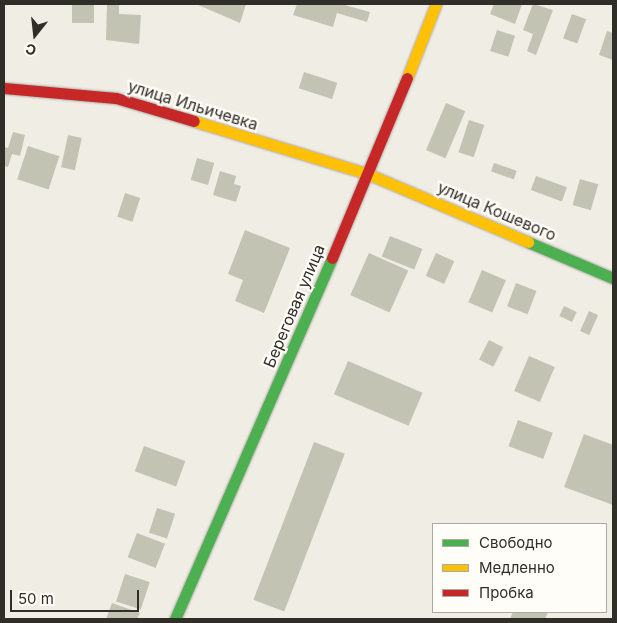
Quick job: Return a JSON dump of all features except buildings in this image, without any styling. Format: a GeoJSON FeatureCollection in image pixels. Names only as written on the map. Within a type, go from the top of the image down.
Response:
{"type":"FeatureCollection","features":[{"type":"Feature","properties":{"kind":"main road","name":"Береговая улица"},"geometry":{"type":"LineString","coordinates":[[175,619],[368,174],[436,4]]}},
{"type":"Feature","properties":{"kind":"main road","name":"улица Ильичевка"},"geometry":{"type":"LineString","coordinates":[[4,88],[116,98],[368,174]]}},
{"type":"Feature","properties":{"kind":"main road","name":"улица Кошевого"},"geometry":{"type":"LineString","coordinates":[[368,174],[613,278]]}},
{"type":"Feature","properties":{"kind":"traffic: fast"},"geometry":{"type":"LineString","coordinates":[[528,242],[613,278]]}},
{"type":"Feature","properties":{"kind":"traffic: fast"},"geometry":{"type":"LineString","coordinates":[[175,619],[332,258]]}},
{"type":"Feature","properties":{"kind":"traffic: slow"},"geometry":{"type":"LineString","coordinates":[[407,78],[436,4]]}},
{"type":"Feature","properties":{"kind":"traffic: slow"},"geometry":{"type":"LineString","coordinates":[[194,121],[368,174],[528,242]]}},
{"type":"Feature","properties":{"kind":"traffic: jam"},"geometry":{"type":"LineString","coordinates":[[332,258],[407,78]]}},
{"type":"Feature","properties":{"kind":"traffic: jam"},"geometry":{"type":"LineString","coordinates":[[4,88],[116,98],[194,121]]}}]}
